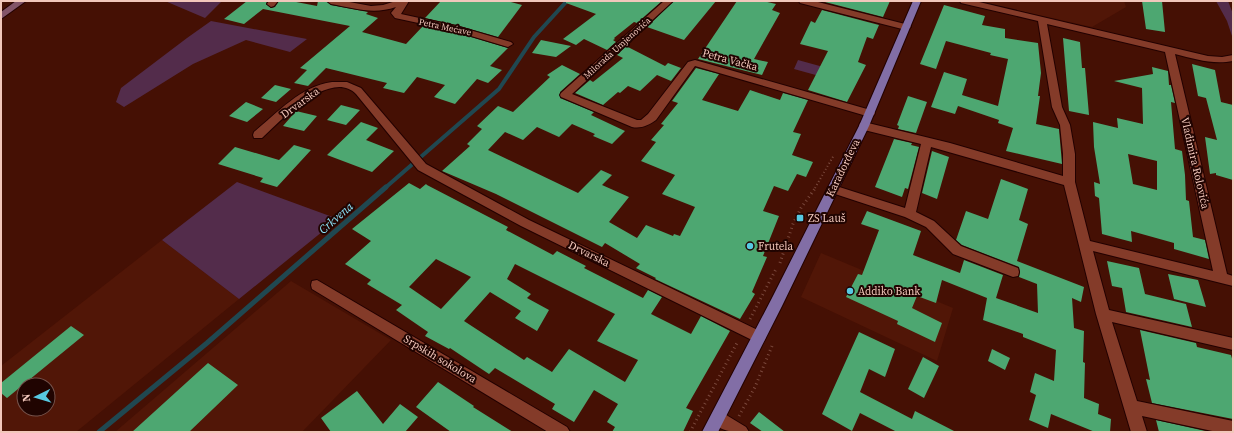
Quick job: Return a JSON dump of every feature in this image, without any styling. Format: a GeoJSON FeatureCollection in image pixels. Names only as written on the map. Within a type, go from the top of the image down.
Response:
{"type":"FeatureCollection","features":[{"type":"Feature","properties":{"kind":"main road","name":"Karađorđeva"},"geometry":{"type":"LineString","coordinates":[[710,432],[864,126],[917,1]]}},
{"type":"Feature","properties":{"kind":"street"},"geometry":{"type":"LineString","coordinates":[[1,16],[22,1]]}},
{"type":"Feature","properties":{"kind":"street","name":"Petra Mećave"},"geometry":{"type":"LineString","coordinates":[[331,1],[371,9],[384,8],[404,2]]}},
{"type":"Feature","properties":{"kind":"street","name":"Milorada Umjenovića"},"geometry":{"type":"LineString","coordinates":[[565,95],[669,1]]}},
{"type":"Feature","properties":{"kind":"street"},"geometry":{"type":"LineString","coordinates":[[803,1],[906,27]]}},
{"type":"Feature","properties":{"kind":"street"},"geometry":{"type":"LineString","coordinates":[[964,1],[1208,59],[1222,60],[1233,58]]}},
{"type":"Feature","properties":{"kind":"street","name":"Petra Mećave"},"geometry":{"type":"LineString","coordinates":[[404,2],[396,13],[398,16],[453,28],[508,44]]}},
{"type":"Feature","properties":{"kind":"street"},"geometry":{"type":"LineString","coordinates":[[1042,20],[1057,107],[1065,126],[1069,154],[1070,182],[1084,244],[1102,314],[1139,432]]}},
{"type":"Feature","properties":{"kind":"street","name":"Vladimira Rolovića"},"geometry":{"type":"LineString","coordinates":[[1084,244],[1227,279],[1169,49]]}},
{"type":"Feature","properties":{"kind":"street","name":"Petra Vačka"},"geometry":{"type":"LineString","coordinates":[[565,95],[636,124],[646,123],[691,64],[695,63],[870,113]]}},
{"type":"Feature","properties":{"kind":"street","name":"Drvarska"},"geometry":{"type":"LineString","coordinates":[[258,135],[308,94],[320,87],[338,85],[351,86],[357,89],[378,112],[422,167],[525,223],[759,337]]}},
{"type":"Feature","properties":{"kind":"street"},"geometry":{"type":"LineString","coordinates":[[864,126],[950,147],[1070,182]]}},
{"type":"Feature","properties":{"kind":"street"},"geometry":{"type":"LineString","coordinates":[[909,214],[927,142]]}},
{"type":"Feature","properties":{"kind":"street"},"geometry":{"type":"LineString","coordinates":[[833,188],[909,214],[933,226],[952,247],[957,250],[1013,272]]}},
{"type":"Feature","properties":{"kind":"street","name":"Srpskih sokolova"},"geometry":{"type":"LineString","coordinates":[[317,285],[562,432]]}},
{"type":"Feature","properties":{"kind":"street"},"geometry":{"type":"LineString","coordinates":[[1102,314],[1233,344]]}},
{"type":"Feature","properties":{"kind":"street"},"geometry":{"type":"LineString","coordinates":[[1131,407],[1233,428]]}},
{"type":"Feature","properties":{"kind":"street"},"geometry":{"type":"LineString","coordinates":[[718,417],[741,432]]}},
{"type":"Feature","properties":{"kind":"path"},"geometry":{"type":"LineString","coordinates":[[690,432],[781,261],[793,224],[801,208],[820,182],[837,149]]}},
{"type":"Feature","properties":{"kind":"shaded area"},"geometry":{"type":"Polygon","coordinates":[[[165,1],[222,1],[205,18],[165,1]]]}},
{"type":"Feature","properties":{"kind":"shaded area"},"geometry":{"type":"Polygon","coordinates":[[[976,1],[1124,1],[1126,7],[1092,27],[976,1]]]}},
{"type":"Feature","properties":{"kind":"shaded area"},"geometry":{"type":"Polygon","coordinates":[[[1216,1],[1228,1],[1233,14],[1233,39],[1227,21],[1216,1]]]}},
{"type":"Feature","properties":{"kind":"shaded area"},"geometry":{"type":"Polygon","coordinates":[[[211,21],[307,39],[290,52],[246,40],[193,64],[124,107],[116,102],[121,88],[211,21]]]}},
{"type":"Feature","properties":{"kind":"shaded area"},"geometry":{"type":"Polygon","coordinates":[[[798,60],[845,73],[841,82],[794,69],[798,60]]]}},
{"type":"Feature","properties":{"kind":"shaded area"},"geometry":{"type":"Polygon","coordinates":[[[237,182],[338,219],[239,299],[162,240],[237,182]]]}},
{"type":"Feature","properties":{"kind":"shaded area"},"geometry":{"type":"Polygon","coordinates":[[[162,240],[239,299],[76,432],[1,432],[1,366],[162,240]]]}},
{"type":"Feature","properties":{"kind":"shaded area"},"geometry":{"type":"Polygon","coordinates":[[[821,253],[953,308],[937,361],[801,297],[821,253]]]}},
{"type":"Feature","properties":{"kind":"shaded area"},"geometry":{"type":"Polygon","coordinates":[[[291,281],[391,340],[302,432],[115,432],[291,281]]]}},
{"type":"Feature","properties":{"kind":"building"},"geometry":{"type":"Polygon","coordinates":[[[247,1],[267,1],[266,4],[271,8],[275,7],[279,1],[291,1],[317,6],[318,1],[326,1],[331,5],[368,12],[366,14],[378,18],[362,32],[406,44],[423,26],[451,31],[508,48],[490,66],[502,70],[488,83],[477,79],[455,104],[434,97],[445,85],[417,77],[404,93],[383,88],[387,83],[326,68],[308,86],[294,83],[307,70],[300,68],[350,26],[263,9],[244,24],[224,19],[247,1]]]}},
{"type":"Feature","properties":{"kind":"building"},"geometry":{"type":"Polygon","coordinates":[[[441,1],[507,1],[522,5],[498,37],[425,18],[441,1]]]}},
{"type":"Feature","properties":{"kind":"building"},"geometry":{"type":"Polygon","coordinates":[[[566,1],[662,1],[637,23],[634,22],[614,38],[615,39],[613,40],[616,42],[607,50],[584,39],[576,45],[563,39],[596,14],[566,3],[566,1]]]}},
{"type":"Feature","properties":{"kind":"building"},"geometry":{"type":"Polygon","coordinates":[[[674,1],[716,1],[684,40],[647,27],[674,1]]]}},
{"type":"Feature","properties":{"kind":"building"},"geometry":{"type":"Polygon","coordinates":[[[737,1],[763,1],[776,4],[772,10],[780,13],[754,59],[768,62],[762,75],[698,59],[737,1]]]}},
{"type":"Feature","properties":{"kind":"building"},"geometry":{"type":"Polygon","coordinates":[[[890,1],[883,17],[825,2],[890,1]]]}},
{"type":"Feature","properties":{"kind":"building"},"geometry":{"type":"Polygon","coordinates":[[[1142,1],[1162,1],[1165,32],[1146,29],[1142,1]]]}},
{"type":"Feature","properties":{"kind":"building"},"geometry":{"type":"Polygon","coordinates":[[[944,5],[985,16],[982,25],[1005,29],[1005,38],[1038,43],[1041,73],[1038,96],[1040,96],[1036,124],[1059,129],[1062,164],[1006,151],[1013,128],[998,123],[999,120],[958,106],[955,114],[931,107],[944,72],[967,79],[962,95],[998,106],[1008,59],[946,41],[936,69],[920,64],[944,5]]]}},
{"type":"Feature","properties":{"kind":"building"},"geometry":{"type":"Polygon","coordinates":[[[822,10],[879,25],[873,39],[867,37],[858,62],[866,65],[847,102],[808,90],[828,51],[800,44],[811,21],[815,23],[822,10]]]}},
{"type":"Feature","properties":{"kind":"building"},"geometry":{"type":"Polygon","coordinates":[[[1063,38],[1080,42],[1082,68],[1085,68],[1089,115],[1069,111],[1063,38]]]}},
{"type":"Feature","properties":{"kind":"building"},"geometry":{"type":"Polygon","coordinates":[[[541,40],[571,46],[556,57],[532,53],[541,40]]]}},
{"type":"Feature","properties":{"kind":"building"},"geometry":{"type":"Polygon","coordinates":[[[626,46],[665,66],[668,63],[681,68],[671,81],[657,75],[640,91],[628,86],[620,93],[618,92],[603,105],[575,93],[590,80],[593,82],[623,58],[617,55],[626,46]]]}},
{"type":"Feature","properties":{"kind":"building"},"geometry":{"type":"Polygon","coordinates":[[[1192,64],[1215,70],[1221,102],[1233,105],[1233,180],[1216,175],[1216,173],[1210,174],[1205,137],[1217,140],[1206,98],[1198,96],[1192,64]]]}},
{"type":"Feature","properties":{"kind":"building"},"geometry":{"type":"Polygon","coordinates":[[[562,65],[580,74],[560,92],[560,98],[594,112],[591,115],[625,131],[612,144],[593,136],[595,134],[572,124],[559,137],[537,127],[523,140],[505,132],[488,150],[578,193],[601,170],[612,175],[602,185],[629,197],[609,222],[637,238],[646,225],[673,236],[674,234],[680,236],[695,207],[662,194],[675,175],[641,161],[656,142],[651,140],[664,125],[661,124],[678,103],[672,101],[696,68],[719,74],[702,100],[738,111],[750,90],[780,100],[783,93],[808,100],[793,132],[801,134],[792,155],[813,162],[806,177],[797,174],[788,191],[774,186],[763,211],[779,216],[763,256],[767,257],[752,292],[755,294],[740,319],[655,279],[656,278],[636,268],[640,264],[605,243],[602,247],[496,194],[442,171],[470,146],[467,144],[482,129],[477,126],[498,106],[513,112],[550,77],[547,75],[562,65]]]}},
{"type":"Feature","properties":{"kind":"building"},"geometry":{"type":"Polygon","coordinates":[[[1152,67],[1168,71],[1169,85],[1171,85],[1175,103],[1171,102],[1175,149],[1182,151],[1186,200],[1189,201],[1193,237],[1205,240],[1209,259],[1174,249],[1174,243],[1131,231],[1132,242],[1102,234],[1099,198],[1095,196],[1094,182],[1100,184],[1094,147],[1093,122],[1118,128],[1117,118],[1143,124],[1142,88],[1114,81],[1153,74],[1152,67]],[[1128,154],[1133,184],[1157,190],[1157,161],[1128,154]]]}},
{"type":"Feature","properties":{"kind":"building"},"geometry":{"type":"Polygon","coordinates":[[[275,85],[291,89],[276,102],[261,98],[275,85]]]}},
{"type":"Feature","properties":{"kind":"building"},"geometry":{"type":"Polygon","coordinates":[[[908,96],[927,102],[916,133],[898,129],[899,126],[897,125],[908,96]]]}},
{"type":"Feature","properties":{"kind":"building"},"geometry":{"type":"Polygon","coordinates":[[[246,102],[263,109],[247,122],[229,116],[246,102]]]}},
{"type":"Feature","properties":{"kind":"building"},"geometry":{"type":"Polygon","coordinates":[[[341,105],[360,110],[346,125],[327,120],[341,105]]]}},
{"type":"Feature","properties":{"kind":"building"},"geometry":{"type":"Polygon","coordinates":[[[296,111],[317,116],[304,131],[283,126],[296,111]]]}},
{"type":"Feature","properties":{"kind":"building"},"geometry":{"type":"Polygon","coordinates":[[[361,122],[378,128],[366,140],[394,151],[372,172],[327,155],[361,122]]]}},
{"type":"Feature","properties":{"kind":"building"},"geometry":{"type":"Polygon","coordinates":[[[894,139],[912,143],[911,145],[919,147],[908,189],[905,188],[902,197],[875,187],[894,139]]]}},
{"type":"Feature","properties":{"kind":"building"},"geometry":{"type":"Polygon","coordinates":[[[294,145],[311,150],[277,187],[260,182],[263,178],[218,164],[235,147],[279,160],[294,145]]]}},
{"type":"Feature","properties":{"kind":"building"},"geometry":{"type":"Polygon","coordinates":[[[932,151],[949,157],[937,199],[922,193],[932,151]]]}},
{"type":"Feature","properties":{"kind":"building"},"geometry":{"type":"Polygon","coordinates":[[[1001,179],[1028,189],[1019,220],[1028,224],[1017,261],[1084,287],[1081,302],[1072,298],[1074,328],[1084,331],[1084,398],[1099,404],[1098,414],[1111,419],[1110,432],[1095,432],[1051,414],[1048,428],[1029,420],[1036,395],[1030,392],[1035,373],[1054,381],[1056,350],[1023,337],[1023,334],[983,320],[987,298],[942,280],[936,303],[917,296],[912,308],[942,323],[935,342],[897,324],[898,321],[846,297],[858,274],[862,275],[879,230],[861,224],[867,211],[921,231],[913,255],[960,273],[964,260],[1003,275],[996,298],[1038,313],[1037,284],[1019,277],[1019,267],[962,245],[956,240],[966,211],[988,219],[1001,179]]]}},
{"type":"Feature","properties":{"kind":"building"},"geometry":{"type":"Polygon","coordinates":[[[409,183],[420,189],[426,184],[508,227],[506,230],[553,255],[557,251],[586,266],[584,268],[643,298],[648,290],[662,297],[651,314],[691,334],[701,316],[730,331],[686,408],[693,411],[683,432],[612,432],[615,427],[607,422],[618,404],[594,390],[574,422],[552,409],[555,404],[495,368],[489,374],[450,348],[449,349],[425,336],[428,332],[396,310],[402,305],[367,284],[371,280],[345,264],[371,241],[352,229],[409,183]],[[436,259],[409,287],[441,309],[471,277],[436,259]],[[515,264],[507,279],[531,294],[527,298],[549,310],[537,331],[515,318],[521,311],[490,292],[464,321],[524,360],[527,357],[552,372],[569,349],[625,382],[638,360],[597,341],[615,314],[515,264]]]}},
{"type":"Feature","properties":{"kind":"building"},"geometry":{"type":"Polygon","coordinates":[[[1107,261],[1139,268],[1145,294],[1186,304],[1192,327],[1126,312],[1122,288],[1112,286],[1107,261]]]}},
{"type":"Feature","properties":{"kind":"building"},"geometry":{"type":"Polygon","coordinates":[[[1168,274],[1198,280],[1206,307],[1174,299],[1168,274]]]}},
{"type":"Feature","properties":{"kind":"building"},"geometry":{"type":"Polygon","coordinates":[[[71,326],[84,335],[33,377],[16,377],[16,391],[7,398],[1,393],[1,383],[71,326]]]}},
{"type":"Feature","properties":{"kind":"building"},"geometry":{"type":"Polygon","coordinates":[[[1140,330],[1196,343],[1197,347],[1231,355],[1233,362],[1233,419],[1152,403],[1146,379],[1150,380],[1140,330]]]}},
{"type":"Feature","properties":{"kind":"building"},"geometry":{"type":"Polygon","coordinates":[[[859,332],[895,349],[885,377],[869,369],[860,392],[912,419],[915,411],[956,432],[897,432],[860,413],[852,431],[822,414],[859,332]]]}},
{"type":"Feature","properties":{"kind":"building"},"geometry":{"type":"Polygon","coordinates":[[[992,349],[1010,358],[1005,370],[988,361],[992,349]]]}},
{"type":"Feature","properties":{"kind":"building"},"geometry":{"type":"Polygon","coordinates":[[[923,357],[939,366],[924,398],[908,389],[923,357]]]}},
{"type":"Feature","properties":{"kind":"building"},"geometry":{"type":"Polygon","coordinates":[[[208,363],[238,385],[189,432],[132,432],[208,363]]]}},
{"type":"Feature","properties":{"kind":"building"},"geometry":{"type":"Polygon","coordinates":[[[438,382],[474,406],[473,407],[513,432],[451,432],[416,407],[438,382]]]}},
{"type":"Feature","properties":{"kind":"building"},"geometry":{"type":"Polygon","coordinates":[[[357,391],[383,424],[400,404],[418,417],[405,432],[331,432],[321,418],[357,391]]]}},
{"type":"Feature","properties":{"kind":"building"},"geometry":{"type":"Polygon","coordinates":[[[759,412],[785,432],[763,432],[750,423],[759,412]]]}},
{"type":"Feature","properties":{"kind":"building"},"geometry":{"type":"Polygon","coordinates":[[[1156,420],[1210,432],[1159,432],[1156,420]]]}},
{"type":"Feature","properties":{"kind":"waterway","name":"Crkvena"},"geometry":{"type":"LineString","coordinates":[[385,188],[499,89],[534,37],[567,1]]}},
{"type":"Feature","properties":{"kind":"waterway","name":"Crkvena"},"geometry":{"type":"LineString","coordinates":[[99,432],[207,343],[386,187]]}},
{"type":"Feature","properties":{"kind":"place","name":"ZS Lauš"},"geometry":{"type":"Point","coordinates":[800,218]}},
{"type":"Feature","properties":{"kind":"place","name":"Frutela"},"geometry":{"type":"Point","coordinates":[750,246]}},
{"type":"Feature","properties":{"kind":"place","name":"Addiko Bank"},"geometry":{"type":"Point","coordinates":[850,291]}}]}
